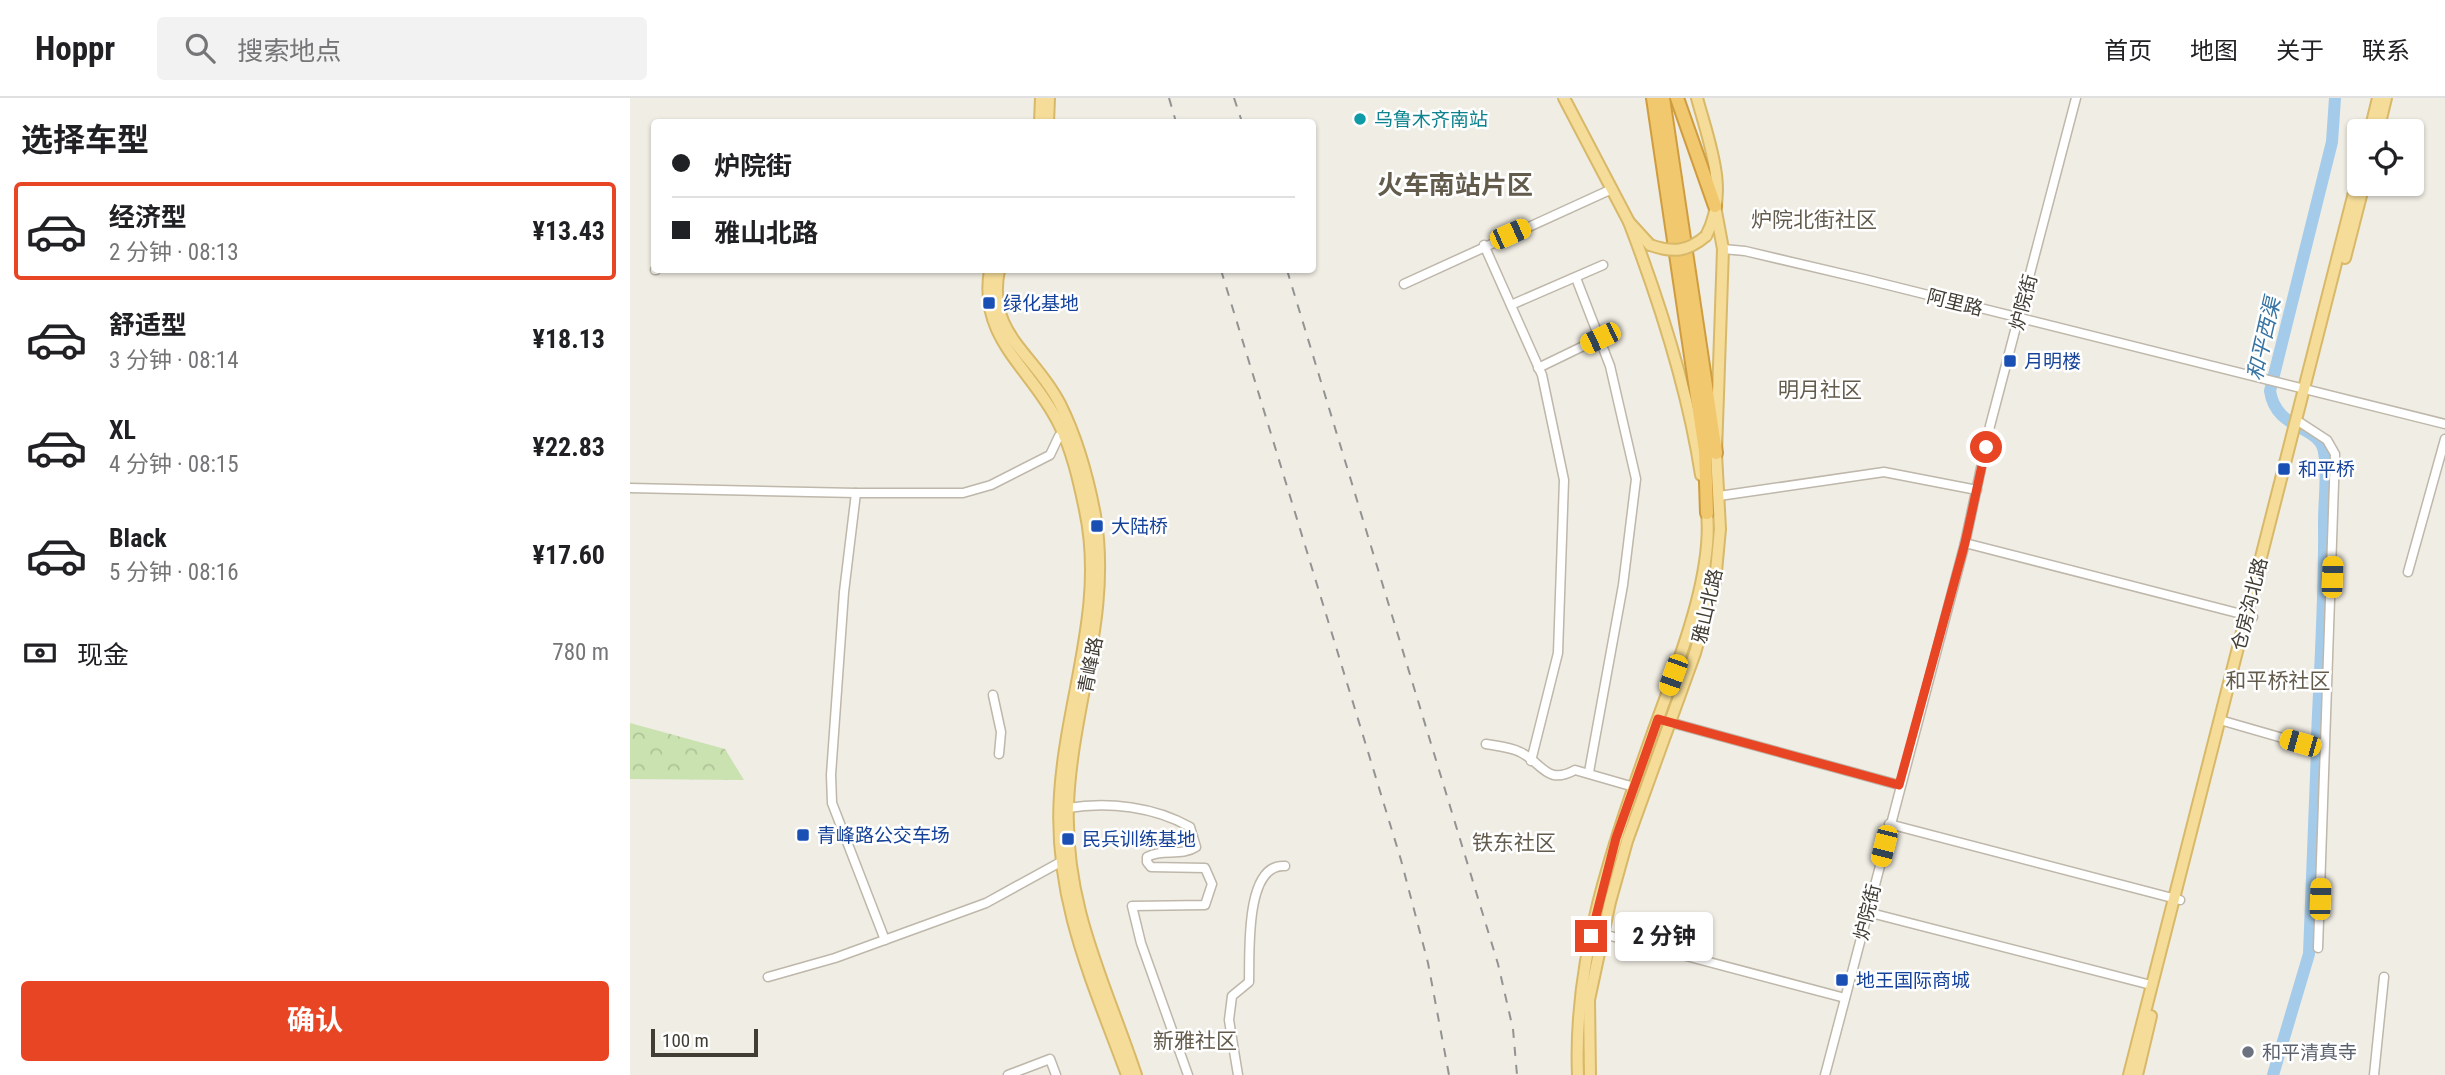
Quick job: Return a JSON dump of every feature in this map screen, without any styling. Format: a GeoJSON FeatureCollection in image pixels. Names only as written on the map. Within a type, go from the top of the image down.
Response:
{"type":"FeatureCollection","features":[{"type":"Feature","properties":{"kind":"highway","name":"雅山北路"},"geometry":{"type":"LineString","coordinates":[[1653,98],[1705,451],[1707,513]]}},
{"type":"Feature","properties":{"kind":"highway"},"geometry":{"type":"LineString","coordinates":[[1663,98],[1716,453]]}},
{"type":"Feature","properties":{"kind":"highway"},"geometry":{"type":"LineString","coordinates":[[1677,98],[1715,206]]}},
{"type":"Feature","properties":{"kind":"main road"},"geometry":{"type":"LineString","coordinates":[[1040,119],[1041,98]]}},
{"type":"Feature","properties":{"kind":"main road"},"geometry":{"type":"LineString","coordinates":[[1048,119],[1049,98]]}},
{"type":"Feature","properties":{"kind":"main road"},"geometry":{"type":"LineString","coordinates":[[1564,98],[1629,222],[1650,245],[1683,251],[1706,236],[1715,206],[1718,182],[1697,98]]}},
{"type":"Feature","properties":{"kind":"main road"},"geometry":{"type":"LineString","coordinates":[[2373,119],[2378,98]]}},
{"type":"Feature","properties":{"kind":"main road"},"geometry":{"type":"LineString","coordinates":[[2381,119],[2386,98]]}},
{"type":"Feature","properties":{"kind":"main road","name":"仓房沟北路"},"geometry":{"type":"LineString","coordinates":[[2129,1075],[2250,616],[2353,196]]}},
{"type":"Feature","properties":{"kind":"main road","name":"仓房沟北路"},"geometry":{"type":"LineString","coordinates":[[2307,390],[2361,196]]}},
{"type":"Feature","properties":{"kind":"main road","name":"雅山北路"},"geometry":{"type":"LineString","coordinates":[[1590,1075],[1589,1000],[1602,934],[1627,841],[1695,653],[1715,582],[1720,529],[1716,453],[1723,250],[1715,206]]}},
{"type":"Feature","properties":{"kind":"main road","name":"雅山北路"},"geometry":{"type":"LineString","coordinates":[[1578,1075],[1579,998],[1594,915],[1634,787],[1689,631],[1703,570],[1707,513],[1698,453],[1675,365],[1647,268],[1629,222]]}},
{"type":"Feature","properties":{"kind":"main road","name":"青峰路"},"geometry":{"type":"LineString","coordinates":[[990,273],[988,295],[996,332],[1068,433],[1086,514],[1092,587],[1088,626],[1062,767],[1059,806],[1067,902],[1079,950],[1127,1075]]}},
{"type":"Feature","properties":{"kind":"main road","name":"青峰路"},"geometry":{"type":"LineString","coordinates":[[999,273],[996,298],[1003,326],[1051,390],[1094,512],[1101,572],[1097,624],[1073,757],[1065,859],[1092,960],[1136,1075]]}},
{"type":"Feature","properties":{"kind":"main road","name":"仓房沟北路"},"geometry":{"type":"LineString","coordinates":[[2137,1075],[2176,899]]}},
{"type":"Feature","properties":{"kind":"street","name":"炉院街"},"geometry":{"type":"LineString","coordinates":[[1825,1075],[1899,785],[1965,543],[2076,98]]}},
{"type":"Feature","properties":{"kind":"street"},"geometry":{"type":"LineString","coordinates":[[1404,284],[1484,245],[1612,189]]}},
{"type":"Feature","properties":{"kind":"street"},"geometry":{"type":"LineString","coordinates":[[1484,245],[1538,368],[1563,480],[1558,653],[1531,761]]}},
{"type":"Feature","properties":{"kind":"street","name":"阿里路"},"geometry":{"type":"LineString","coordinates":[[1723,250],[1758,254],[2445,424]]}},
{"type":"Feature","properties":{"kind":"street"},"geometry":{"type":"LineString","coordinates":[[1511,305],[1604,265]]}},
{"type":"Feature","properties":{"kind":"street"},"geometry":{"type":"LineString","coordinates":[[1576,278],[1610,366],[1636,479],[1623,585],[1588,772]]}},
{"type":"Feature","properties":{"kind":"street"},"geometry":{"type":"LineString","coordinates":[[1538,368],[1600,338]]}},
{"type":"Feature","properties":{"kind":"street"},"geometry":{"type":"LineString","coordinates":[[2298,426],[2327,440],[2335,454],[2318,948]]}},
{"type":"Feature","properties":{"kind":"street"},"geometry":{"type":"LineString","coordinates":[[630,488],[924,494],[972,490],[991,485],[1050,455],[1055,441],[1068,433]]}},
{"type":"Feature","properties":{"kind":"street"},"geometry":{"type":"LineString","coordinates":[[2408,572],[2445,439]]}},
{"type":"Feature","properties":{"kind":"street"},"geometry":{"type":"LineString","coordinates":[[1719,496],[1884,472],[1977,489]]}},
{"type":"Feature","properties":{"kind":"street"},"geometry":{"type":"LineString","coordinates":[[856,493],[843,603],[831,775],[832,803],[885,940]]}},
{"type":"Feature","properties":{"kind":"street"},"geometry":{"type":"LineString","coordinates":[[1965,543],[2250,616]]}},
{"type":"Feature","properties":{"kind":"street"},"geometry":{"type":"LineString","coordinates":[[993,695],[1001,732],[999,754]]}},
{"type":"Feature","properties":{"kind":"street"},"geometry":{"type":"LineString","coordinates":[[1658,719],[1899,785]]}},
{"type":"Feature","properties":{"kind":"street"},"geometry":{"type":"LineString","coordinates":[[2223,721],[2300,743],[2324,743]]}},
{"type":"Feature","properties":{"kind":"street"},"geometry":{"type":"LineString","coordinates":[[1486,744],[1522,752],[1554,775],[1566,775],[1576,770],[1634,787]]}},
{"type":"Feature","properties":{"kind":"street"},"geometry":{"type":"LineString","coordinates":[[1068,808],[1124,806],[1165,814],[1190,827],[1196,846],[1189,852],[1154,853],[1147,857],[1147,862],[1151,867],[1205,868],[1212,884],[1205,905],[1132,906],[1141,943],[1188,1075]]}},
{"type":"Feature","properties":{"kind":"street"},"geometry":{"type":"LineString","coordinates":[[1889,824],[2176,899]]}},
{"type":"Feature","properties":{"kind":"street"},"geometry":{"type":"LineString","coordinates":[[768,977],[885,940],[986,903],[1065,859]]}},
{"type":"Feature","properties":{"kind":"street"},"geometry":{"type":"LineString","coordinates":[[1238,1075],[1229,1020],[1232,996],[1249,982],[1252,902],[1266,874],[1273,867],[1285,866]]}},
{"type":"Feature","properties":{"kind":"street"},"geometry":{"type":"LineString","coordinates":[[1867,912],[2151,985]]}},
{"type":"Feature","properties":{"kind":"street"},"geometry":{"type":"LineString","coordinates":[[1602,934],[1845,998]]}},
{"type":"Feature","properties":{"kind":"street"},"geometry":{"type":"LineString","coordinates":[[2374,1075],[2384,977]]}},
{"type":"Feature","properties":{"kind":"street"},"geometry":{"type":"LineString","coordinates":[[1008,1075],[1051,1059],[1056,1075]]}},
{"type":"Feature","properties":{"kind":"green space"},"geometry":{"type":"Polygon","coordinates":[[[630,723],[725,749],[744,780],[630,779],[630,723]]]}},
{"type":"Feature","properties":{"kind":"waterway","name":"和平西渠"},"geometry":{"type":"LineString","coordinates":[[2317,737],[2323,602],[2326,478],[2324,452],[2315,437],[2280,414],[2270,391],[2332,142],[2335,98]]}},
{"type":"Feature","properties":{"kind":"waterway","name":"和平西渠"},"geometry":{"type":"LineString","coordinates":[[2273,1075],[2309,954],[2317,750]]}},
{"type":"Feature","properties":{"kind":"railway"},"geometry":{"type":"LineString","coordinates":[[1169,98],[1175,119]]}},
{"type":"Feature","properties":{"kind":"railway"},"geometry":{"type":"LineString","coordinates":[[1234,98],[1241,119]]}},
{"type":"Feature","properties":{"kind":"railway"},"geometry":{"type":"LineString","coordinates":[[1222,273],[1401,860],[1428,963],[1449,1075]]}},
{"type":"Feature","properties":{"kind":"railway"},"geometry":{"type":"LineString","coordinates":[[1288,273],[1498,964],[1513,1029],[1517,1075]]}},
{"type":"Feature","properties":{"kind":"place","name":"乌鲁木齐南站"},"geometry":{"type":"Point","coordinates":[1360,119]}},
{"type":"Feature","properties":{"kind":"place","name":"绿化基地"},"geometry":{"type":"Point","coordinates":[989,303]}},
{"type":"Feature","properties":{"kind":"place","name":"月明楼"},"geometry":{"type":"Point","coordinates":[2010,361]}},
{"type":"Feature","properties":{"kind":"place","name":"和平桥"},"geometry":{"type":"Point","coordinates":[2284,469]}},
{"type":"Feature","properties":{"kind":"place","name":"大陆桥"},"geometry":{"type":"Point","coordinates":[1097,526]}},
{"type":"Feature","properties":{"kind":"place","name":"青峰路公交车场"},"geometry":{"type":"Point","coordinates":[803,835]}},
{"type":"Feature","properties":{"kind":"place","name":"民兵训练基地"},"geometry":{"type":"Point","coordinates":[1068,839]}},
{"type":"Feature","properties":{"kind":"place","name":"地王国际商城"},"geometry":{"type":"Point","coordinates":[1842,980]}},
{"type":"Feature","properties":{"kind":"place","name":"和平清真寺"},"geometry":{"type":"Point","coordinates":[2248,1052]}},
{"type":"Feature","properties":{"kind":"district","name":"火车南站片区"},"geometry":{"type":"Point","coordinates":[1455,185]}},
{"type":"Feature","properties":{"kind":"district","name":"炉院北街社区"},"geometry":{"type":"Point","coordinates":[1814,220]}},
{"type":"Feature","properties":{"kind":"district","name":"明月社区"},"geometry":{"type":"Point","coordinates":[1820,390]}},
{"type":"Feature","properties":{"kind":"district","name":"和平桥社区"},"geometry":{"type":"Point","coordinates":[2278,681]}},
{"type":"Feature","properties":{"kind":"district","name":"铁东社区"},"geometry":{"type":"Point","coordinates":[1514,843]}},
{"type":"Feature","properties":{"kind":"district","name":"新雅社区"},"geometry":{"type":"Point","coordinates":[1195,1041]}},
{"type":"Feature","properties":{"kind":"route"},"geometry":{"type":"LineString","coordinates":[[1591,936],[1594,915],[1616,838],[1658,719],[1899,785],[1965,543],[1986,447]]}}]}
